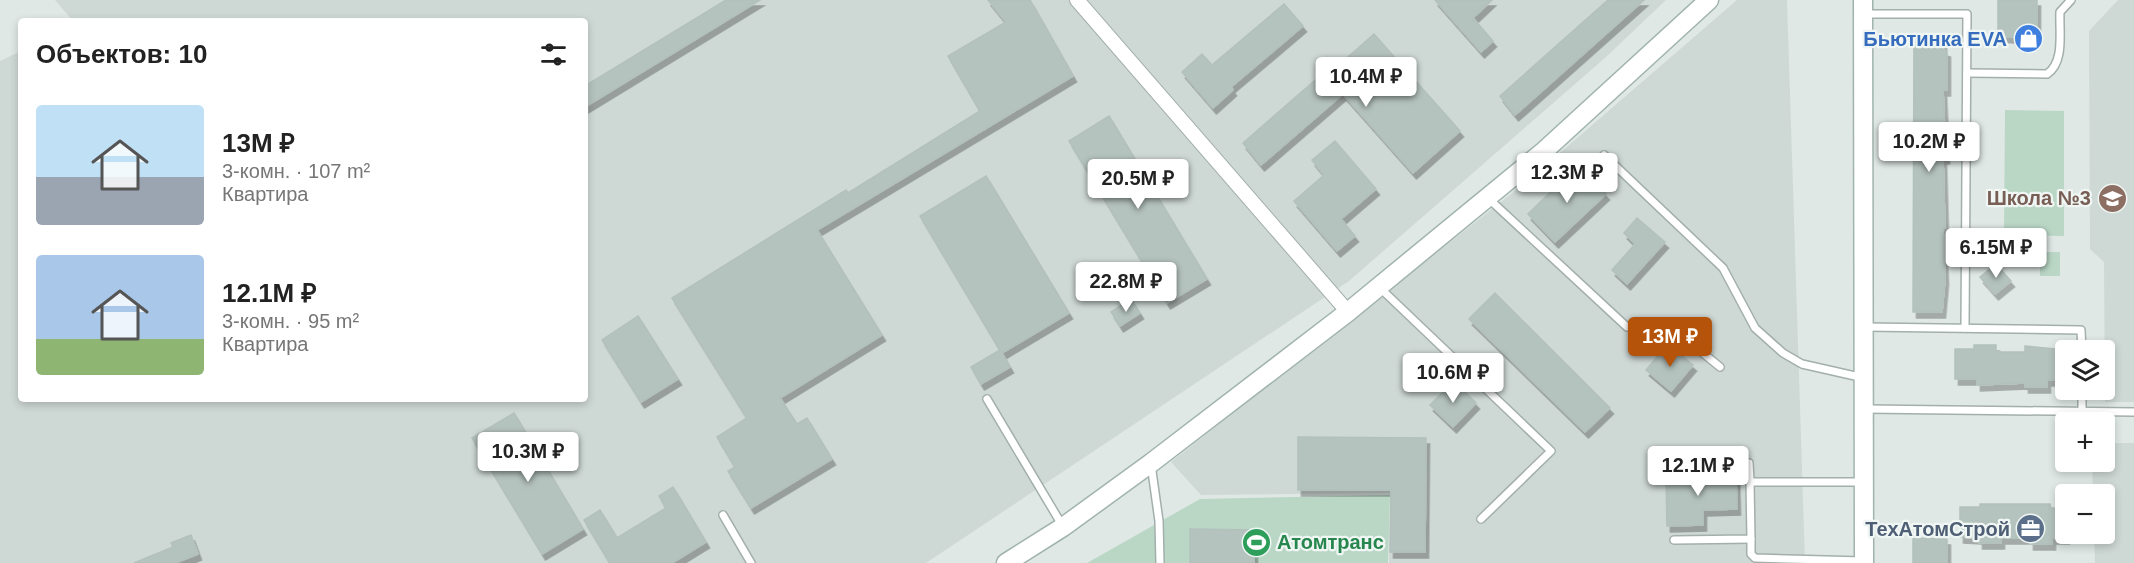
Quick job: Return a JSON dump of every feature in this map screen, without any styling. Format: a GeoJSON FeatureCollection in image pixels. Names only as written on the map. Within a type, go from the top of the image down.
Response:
{"type":"FeatureCollection","features":[{"type":"Feature","properties":{"kind":"street"},"geometry":{"type":"LineString","coordinates":[[1077,0],[1348,312]]}},
{"type":"Feature","properties":{"kind":"street"},"geometry":{"type":"LineString","coordinates":[[1005,563],[1063,527],[1151,463],[1348,312],[1489,199],[1709,0]]}},
{"type":"Feature","properties":{"kind":"street"},"geometry":{"type":"LineString","coordinates":[[1862,7],[1865,327],[1864,562]]}},
{"type":"Feature","properties":{"kind":"lane"},"geometry":{"type":"LineString","coordinates":[[1967,73],[2047,74],[2054,69],[2058,60],[2060,12],[2071,0]]}},
{"type":"Feature","properties":{"kind":"lane"},"geometry":{"type":"LineString","coordinates":[[1862,7],[1966,14],[1965,328]]}},
{"type":"Feature","properties":{"kind":"lane"},"geometry":{"type":"LineString","coordinates":[[1604,155],[1723,268],[1755,328],[1783,353],[1802,364],[1865,378]]}},
{"type":"Feature","properties":{"kind":"lane"},"geometry":{"type":"LineString","coordinates":[[1489,199],[1628,327],[1665,322],[1720,367]]}},
{"type":"Feature","properties":{"kind":"lane"},"geometry":{"type":"LineString","coordinates":[[1379,287],[1551,451],[1481,519]]}},
{"type":"Feature","properties":{"kind":"lane"},"geometry":{"type":"LineString","coordinates":[[1865,327],[2081,330],[2081,340]]}},
{"type":"Feature","properties":{"kind":"lane"},"geometry":{"type":"LineString","coordinates":[[987,399],[1063,527]]}},
{"type":"Feature","properties":{"kind":"lane"},"geometry":{"type":"LineString","coordinates":[[1864,409],[2082,412],[2082,400]]}},
{"type":"Feature","properties":{"kind":"lane"},"geometry":{"type":"LineString","coordinates":[[2115,412],[2134,412]]}},
{"type":"Feature","properties":{"kind":"lane"},"geometry":{"type":"LineString","coordinates":[[1709,462],[1749,463],[1751,554],[1755,558],[1864,562]]}},
{"type":"Feature","properties":{"kind":"lane"},"geometry":{"type":"LineString","coordinates":[[1151,463],[1159,521],[1160,563]]}},
{"type":"Feature","properties":{"kind":"lane"},"geometry":{"type":"LineString","coordinates":[[1750,482],[1864,482]]}},
{"type":"Feature","properties":{"kind":"lane"},"geometry":{"type":"LineString","coordinates":[[723,515],[751,563]]}},
{"type":"Feature","properties":{"kind":"lane"},"geometry":{"type":"LineString","coordinates":[[1674,540],[1751,539]]}},
{"type":"Feature","properties":{"kind":"shaded area"},"geometry":{"type":"Polygon","coordinates":[[[55,0],[1666,0],[1606,57],[1349,281],[926,563],[0,563],[0,61],[18,52],[18,402],[588,402],[588,18],[70,18],[55,0]]]}},
{"type":"Feature","properties":{"kind":"shaded area"},"geometry":{"type":"Polygon","coordinates":[[[1737,0],[1787,0],[1805,563],[1389,563],[1390,493],[1201,495],[1171,462],[1525,183],[1737,0]]]}},
{"type":"Feature","properties":{"kind":"shaded area","name":"Школа №3"},"geometry":{"type":"Polygon","coordinates":[[[2118,0],[2134,0],[2134,402],[2105,402],[2105,400],[2115,400],[2115,340],[2105,340],[2104,262],[2090,249],[2089,31],[2118,0]]]}},
{"type":"Feature","properties":{"kind":"shaded area"},"geometry":{"type":"Polygon","coordinates":[[[2115,443],[2134,443],[2134,563],[2095,563],[2094,544],[2115,544],[2115,484],[2093,484],[2092,472],[2115,472],[2115,443]]]}},
{"type":"Feature","properties":{"kind":"green space"},"geometry":{"type":"Polygon","coordinates":[[[2005,110],[2064,111],[2064,236],[2004,235],[2005,110]]]}},
{"type":"Feature","properties":{"kind":"green space"},"geometry":{"type":"Polygon","coordinates":[[[2040,252],[2060,252],[2060,276],[2040,276],[2040,252]]]}},
{"type":"Feature","properties":{"kind":"green space","name":"Атомтранс"},"geometry":{"type":"Polygon","coordinates":[[[1390,495],[1388,563],[1087,563],[1200,499],[1390,495]]]}},
{"type":"Feature","properties":{"kind":"building"},"geometry":{"type":"Polygon","coordinates":[[[726,0],[760,0],[588,105],[588,84],[726,0]]]}},
{"type":"Feature","properties":{"kind":"building"},"geometry":{"type":"Polygon","coordinates":[[[988,0],[1030,0],[1073,76],[817,230],[882,335],[780,398],[797,424],[807,418],[832,459],[751,508],[728,471],[735,467],[717,437],[747,418],[672,298],[846,190],[848,193],[980,111],[948,56],[1006,22],[988,0]]]}},
{"type":"Feature","properties":{"kind":"building"},"geometry":{"type":"Polygon","coordinates":[[[1435,0],[1492,0],[1473,18],[1493,41],[1481,52],[1435,0]]]}},
{"type":"Feature","properties":{"kind":"building"},"geometry":{"type":"Polygon","coordinates":[[[1608,0],[1644,0],[1515,115],[1500,96],[1608,0]]]}},
{"type":"Feature","properties":{"kind":"building"},"geometry":{"type":"Polygon","coordinates":[[[1998,0],[2037,0],[2037,39],[1998,36],[1998,0]]]}},
{"type":"Feature","properties":{"kind":"building"},"geometry":{"type":"Polygon","coordinates":[[[1284,4],[1303,26],[1231,87],[1233,90],[1213,108],[1182,72],[1202,54],[1212,65],[1284,4]]]}},
{"type":"Feature","properties":{"kind":"building"},"geometry":{"type":"Polygon","coordinates":[[[1374,34],[1460,131],[1413,173],[1343,94],[1261,165],[1243,143],[1320,76],[1323,79],[1374,34]]]}},
{"type":"Feature","properties":{"kind":"building"},"geometry":{"type":"Polygon","coordinates":[[[1914,36],[1943,36],[1943,50],[1947,51],[1947,90],[1943,90],[1946,158],[1943,158],[1945,279],[1942,312],[1913,312],[1914,36]]]}},
{"type":"Feature","properties":{"kind":"building"},"geometry":{"type":"Polygon","coordinates":[[[1109,116],[1207,279],[1167,303],[1069,141],[1109,116]]]}},
{"type":"Feature","properties":{"kind":"building"},"geometry":{"type":"Polygon","coordinates":[[[1335,141],[1376,189],[1341,219],[1355,236],[1337,251],[1294,201],[1324,175],[1312,160],[1335,141]]]}},
{"type":"Feature","properties":{"kind":"building"},"geometry":{"type":"Polygon","coordinates":[[[1578,165],[1606,194],[1555,242],[1528,214],[1578,165]]]}},
{"type":"Feature","properties":{"kind":"building"},"geometry":{"type":"Polygon","coordinates":[[[986,176],[1069,313],[1002,353],[1010,367],[981,384],[971,367],[1000,350],[920,216],[986,176]]]}},
{"type":"Feature","properties":{"kind":"building"},"geometry":{"type":"Polygon","coordinates":[[[1637,218],[1665,242],[1627,284],[1612,270],[1635,244],[1624,233],[1637,218]]]}},
{"type":"Feature","properties":{"kind":"building"},"geometry":{"type":"Polygon","coordinates":[[[1996,264],[2011,281],[1995,294],[1980,277],[1996,264]]]}},
{"type":"Feature","properties":{"kind":"building"},"geometry":{"type":"Polygon","coordinates":[[[1495,293],[1610,408],[1585,432],[1469,319],[1495,293]]]}},
{"type":"Feature","properties":{"kind":"building"},"geometry":{"type":"Polygon","coordinates":[[[1131,299],[1140,313],[1120,326],[1111,312],[1131,299]]]}},
{"type":"Feature","properties":{"kind":"building"},"geometry":{"type":"Polygon","coordinates":[[[638,316],[678,379],[641,402],[602,340],[638,316]]]}},
{"type":"Feature","properties":{"kind":"building"},"geometry":{"type":"Polygon","coordinates":[[[1668,344],[1693,365],[1671,391],[1646,370],[1668,344]]]}},
{"type":"Feature","properties":{"kind":"building"},"geometry":{"type":"Polygon","coordinates":[[[1974,345],[1996,345],[1996,352],[2025,352],[2025,346],[2055,349],[2055,380],[2047,380],[2047,387],[2025,387],[2025,383],[1977,385],[1977,379],[1955,379],[1955,349],[1974,349],[1974,345]]]}},
{"type":"Feature","properties":{"kind":"building"},"geometry":{"type":"Polygon","coordinates":[[[1454,381],[1476,403],[1453,427],[1430,405],[1454,381]]]}},
{"type":"Feature","properties":{"kind":"building"},"geometry":{"type":"Polygon","coordinates":[[[514,413],[583,529],[542,554],[472,438],[514,413]]]}},
{"type":"Feature","properties":{"kind":"building"},"geometry":{"type":"Polygon","coordinates":[[[1298,437],[1426,438],[1425,552],[1390,552],[1391,490],[1298,490],[1298,437]]]}},
{"type":"Feature","properties":{"kind":"building"},"geometry":{"type":"Polygon","coordinates":[[[1736,474],[1737,509],[1703,510],[1703,525],[1667,526],[1666,476],[1736,474]]]}},
{"type":"Feature","properties":{"kind":"building"},"geometry":{"type":"Polygon","coordinates":[[[673,487],[706,542],[672,563],[610,563],[584,520],[600,510],[617,538],[666,508],[659,496],[673,487]]]}},
{"type":"Feature","properties":{"kind":"building"},"geometry":{"type":"Polygon","coordinates":[[[1980,504],[2050,504],[2051,508],[2055,508],[2055,538],[2052,538],[2052,544],[2030,544],[2030,538],[2001,538],[2001,543],[1979,543],[1979,538],[1960,537],[1960,507],[1980,507],[1980,504]]]}},
{"type":"Feature","properties":{"kind":"building"},"geometry":{"type":"Polygon","coordinates":[[[1190,529],[1254,530],[1254,563],[1190,563],[1190,529]]]}},
{"type":"Feature","properties":{"kind":"building"},"geometry":{"type":"Polygon","coordinates":[[[191,535],[198,554],[175,563],[134,563],[173,547],[171,543],[191,535]]]}},
{"type":"Feature","properties":{"kind":"building"},"geometry":{"type":"Polygon","coordinates":[[[1913,538],[1947,539],[1947,563],[1913,563],[1913,538]]]}},
{"type":"Feature","properties":{"kind":"place","name":"Бьютинка EVA"},"geometry":{"type":"Point","coordinates":[2028,39]}},
{"type":"Feature","properties":{"kind":"place","name":"Школа №3"},"geometry":{"type":"Point","coordinates":[2112,198]}},
{"type":"Feature","properties":{"kind":"place","name":"ТехАтомСтрой"},"geometry":{"type":"Point","coordinates":[2031,529]}},
{"type":"Feature","properties":{"kind":"place","name":"Атомтранс"},"geometry":{"type":"Point","coordinates":[1256,542]}}]}
